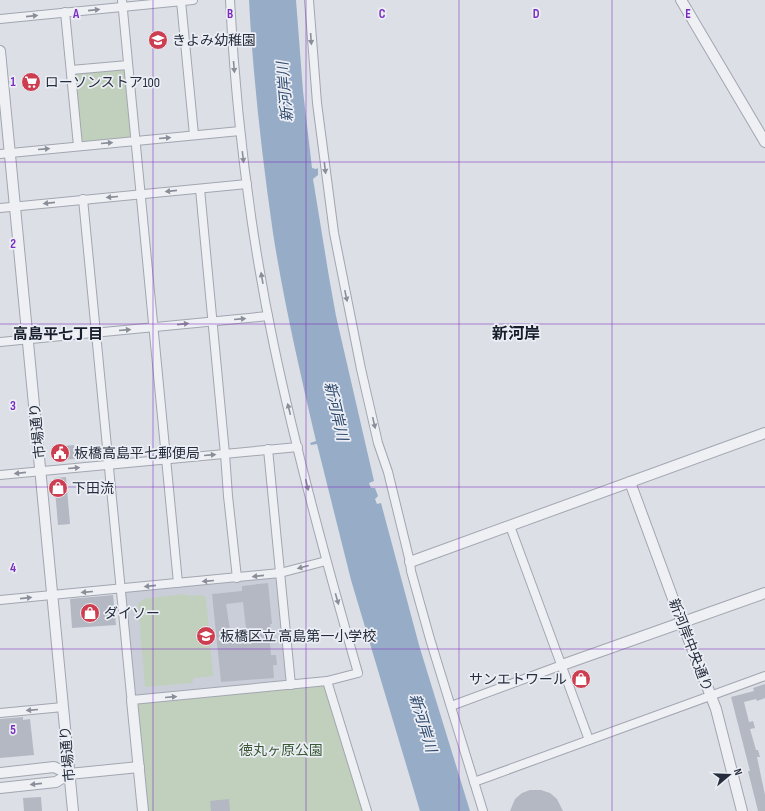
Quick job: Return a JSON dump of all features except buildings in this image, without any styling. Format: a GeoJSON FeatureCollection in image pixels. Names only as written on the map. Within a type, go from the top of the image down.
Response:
{"type":"FeatureCollection","features":[{"type":"Feature","properties":{"kind":"street"},"geometry":{"type":"LineString","coordinates":[[0,19],[65,12],[123,3],[193,0]]}},
{"type":"Feature","properties":{"kind":"street"},"geometry":{"type":"LineString","coordinates":[[132,700],[327,681],[358,673],[326,561],[278,364],[268,316],[240,131],[230,0]]}},
{"type":"Feature","properties":{"kind":"street"},"geometry":{"type":"LineString","coordinates":[[309,0],[312,49],[324,163],[336,246],[362,377],[378,444],[388,472],[411,571],[428,632],[484,811]]}},
{"type":"Feature","properties":{"kind":"street"},"geometry":{"type":"LineString","coordinates":[[681,0],[765,142]]}},
{"type":"Feature","properties":{"kind":"street"},"geometry":{"type":"LineString","coordinates":[[181,1],[194,135]]}},
{"type":"Feature","properties":{"kind":"street"},"geometry":{"type":"LineString","coordinates":[[123,3],[178,583]]}},
{"type":"Feature","properties":{"kind":"street"},"geometry":{"type":"LineString","coordinates":[[65,12],[78,146]]}},
{"type":"Feature","properties":{"kind":"street","name":"市場通り"},"geometry":{"type":"LineString","coordinates":[[0,52],[5,153],[15,206],[73,811]]}},
{"type":"Feature","properties":{"kind":"street"},"geometry":{"type":"LineString","coordinates":[[71,70],[128,65]]}},
{"type":"Feature","properties":{"kind":"street"},"geometry":{"type":"LineString","coordinates":[[5,153],[240,131]]}},
{"type":"Feature","properties":{"kind":"street"},"geometry":{"type":"LineString","coordinates":[[0,208],[247,184]]}},
{"type":"Feature","properties":{"kind":"street"},"geometry":{"type":"LineString","coordinates":[[200,189],[237,578]]}},
{"type":"Feature","properties":{"kind":"street"},"geometry":{"type":"LineString","coordinates":[[83,199],[143,811]]}},
{"type":"Feature","properties":{"kind":"street"},"geometry":{"type":"LineString","coordinates":[[0,342],[268,316]]}},
{"type":"Feature","properties":{"kind":"street"},"geometry":{"type":"LineString","coordinates":[[410,562],[765,433]]}},
{"type":"Feature","properties":{"kind":"street"},"geometry":{"type":"LineString","coordinates":[[0,475],[298,447]]}},
{"type":"Feature","properties":{"kind":"street"},"geometry":{"type":"LineString","coordinates":[[268,450],[290,685]]}},
{"type":"Feature","properties":{"kind":"street","name":"新河岸中央通り"},"geometry":{"type":"LineString","coordinates":[[630,482],[716,709],[742,811]]}},
{"type":"Feature","properties":{"kind":"street"},"geometry":{"type":"LineString","coordinates":[[510,526],[589,740]]}},
{"type":"Feature","properties":{"kind":"street"},"geometry":{"type":"LineString","coordinates":[[0,600],[280,573],[326,561]]}},
{"type":"Feature","properties":{"kind":"street"},"geometry":{"type":"LineString","coordinates":[[451,706],[765,593]]}},
{"type":"Feature","properties":{"kind":"street"},"geometry":{"type":"LineString","coordinates":[[474,782],[765,676]]}},
{"type":"Feature","properties":{"kind":"street"},"geometry":{"type":"LineString","coordinates":[[327,681],[367,811]]}},
{"type":"Feature","properties":{"kind":"street"},"geometry":{"type":"LineString","coordinates":[[0,713],[63,707]]}},
{"type":"Feature","properties":{"kind":"street"},"geometry":{"type":"LineString","coordinates":[[0,773],[54,767],[69,774]]}},
{"type":"Feature","properties":{"kind":"street"},"geometry":{"type":"LineString","coordinates":[[0,788],[56,782],[69,774],[139,767]]}},
{"type":"Feature","properties":{"kind":"shaded area","name":"板橋区立 高島第一小学校"},"geometry":{"type":"Polygon","coordinates":[[[274,577],[277,580],[286,678],[284,681],[137,695],[134,692],[125,594],[127,591],[274,577]]]}},
{"type":"Feature","properties":{"kind":"green space"},"geometry":{"type":"Polygon","coordinates":[[[122,68],[126,71],[131,134],[129,138],[84,142],[80,138],[75,76],[78,72],[122,68]]]}},
{"type":"Feature","properties":{"kind":"green space"},"geometry":{"type":"Polygon","coordinates":[[[183,594],[189,596],[200,595],[206,597],[213,676],[194,678],[192,683],[145,687],[138,604],[143,599],[183,594]]]}},
{"type":"Feature","properties":{"kind":"green space","name":"徳丸ヶ原公園"},"geometry":{"type":"Polygon","coordinates":[[[323,685],[364,811],[148,811],[138,706],[140,703],[323,685]]]}},
{"type":"Feature","properties":{"kind":"water","name":"新河岸川"},"geometry":{"type":"Polygon","coordinates":[[[249,0],[296,0],[303,91],[312,168],[318,168],[318,175],[313,179],[336,316],[374,481],[369,483],[371,488],[375,488],[378,496],[375,499],[377,504],[381,503],[419,645],[470,811],[420,811],[351,580],[317,444],[311,445],[310,443],[316,441],[287,311],[277,259],[269,204],[255,88],[249,0]]]}},
{"type":"Feature","properties":{"kind":"place","name":"きよみ幼稚園"},"geometry":{"type":"Point","coordinates":[158,40]}},
{"type":"Feature","properties":{"kind":"place","name":"ローソンストア100"},"geometry":{"type":"Point","coordinates":[31,82]}},
{"type":"Feature","properties":{"kind":"place","name":"板橋高島平七郵便局"},"geometry":{"type":"Point","coordinates":[60,453]}},
{"type":"Feature","properties":{"kind":"place","name":"下田流"},"geometry":{"type":"Point","coordinates":[58,488]}},
{"type":"Feature","properties":{"kind":"place","name":"ダイソー"},"geometry":{"type":"Point","coordinates":[90,613]}},
{"type":"Feature","properties":{"kind":"place","name":"板橋区立 高島第一小学校"},"geometry":{"type":"Point","coordinates":[206,636]}},
{"type":"Feature","properties":{"kind":"place","name":"サンエトワール"},"geometry":{"type":"Point","coordinates":[581,679]}},
{"type":"Feature","properties":{"kind":"district","name":"新河岸"},"geometry":{"type":"Point","coordinates":[516,333]}},
{"type":"Feature","properties":{"kind":"district","name":"高島平七丁目"},"geometry":{"type":"Point","coordinates":[58,334]}}]}
